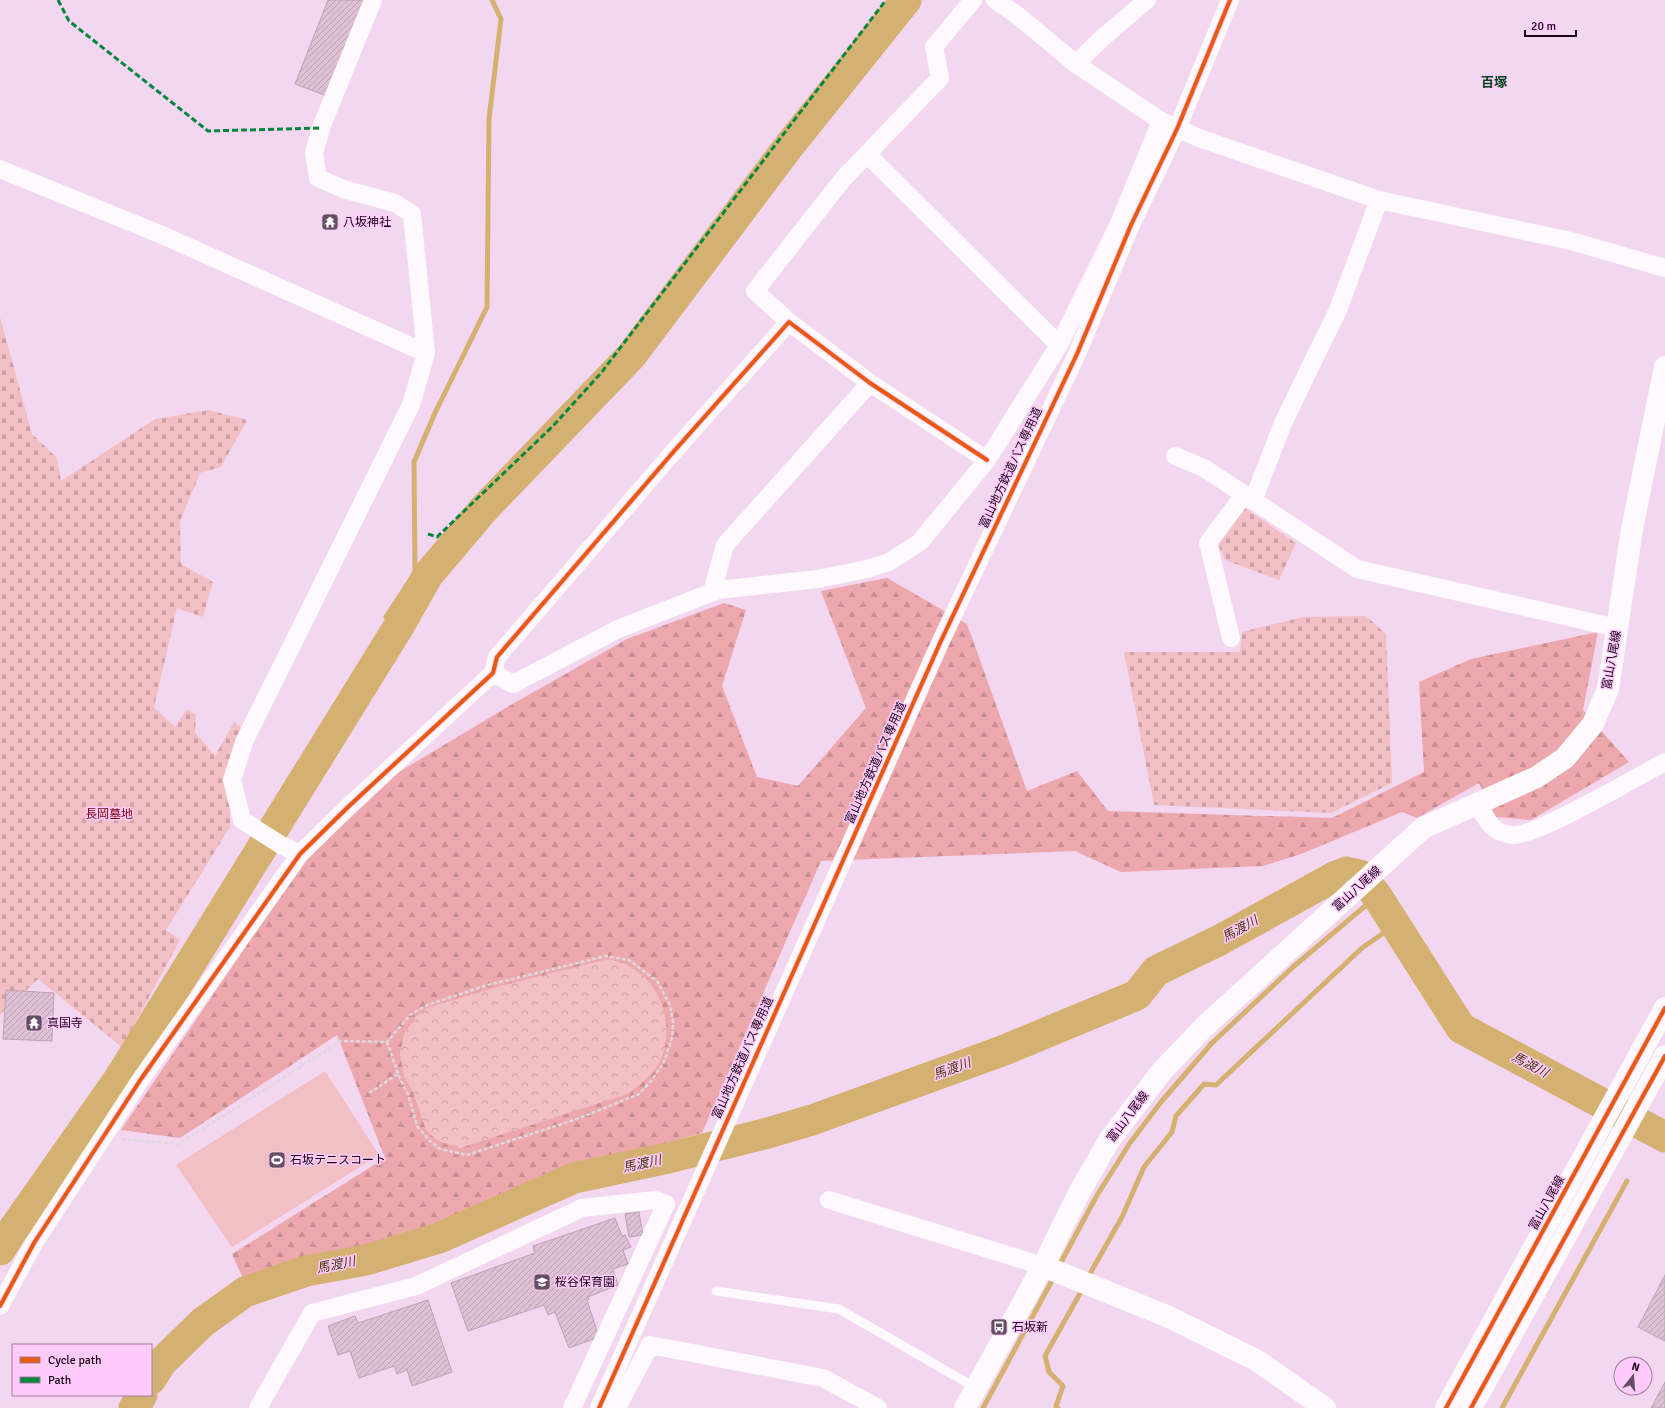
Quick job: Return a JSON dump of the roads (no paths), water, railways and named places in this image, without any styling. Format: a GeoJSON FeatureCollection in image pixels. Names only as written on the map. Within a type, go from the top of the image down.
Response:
{"type":"FeatureCollection","features":[{"type":"Feature","properties":{"kind":"main road","name":"富山八尾線"},"geometry":{"type":"LineString","coordinates":[[965,1408],[1043,1266],[1080,1191],[1110,1139],[1162,1071],[1205,1026],[1423,828],[1537,777],[1565,758],[1593,724],[1608,689],[1632,529],[1665,367]]}},
{"type":"Feature","properties":{"kind":"main road","name":"富山八尾線"},"geometry":{"type":"LineString","coordinates":[[1446,1408],[1665,1008]]}},
{"type":"Feature","properties":{"kind":"main road"},"geometry":{"type":"LineString","coordinates":[[1471,1408],[1665,1056]]}},
{"type":"Feature","properties":{"kind":"main road"},"geometry":{"type":"LineString","coordinates":[[1043,1266],[1169,1317],[1256,1360],[1325,1408]]}},
{"type":"Feature","properties":{"kind":"street"},"geometry":{"type":"LineString","coordinates":[[300,854],[242,820],[232,780],[244,742],[411,404],[426,353],[412,214],[395,203],[346,190],[318,178],[314,153],[322,125],[373,0]]}},
{"type":"Feature","properties":{"kind":"street"},"geometry":{"type":"LineString","coordinates":[[973,0],[934,47],[940,78],[843,179],[755,291],[789,322],[870,383],[987,460]]}},
{"type":"Feature","properties":{"kind":"street"},"geometry":{"type":"LineString","coordinates":[[995,0],[1017,15],[1076,64],[1161,120],[1177,129],[1199,138],[1379,200],[1571,241],[1665,268]]}},
{"type":"Feature","properties":{"kind":"street"},"geometry":{"type":"LineString","coordinates":[[1076,64],[1100,40],[1147,0]]}},
{"type":"Feature","properties":{"kind":"street","name":"富山地方鉄道バス専用道"},"geometry":{"type":"LineString","coordinates":[[599,1408],[943,636],[1077,354],[1131,225],[1177,129],[1230,0]]}},
{"type":"Feature","properties":{"kind":"street"},"geometry":{"type":"LineString","coordinates":[[493,673],[513,684],[618,629],[712,592],[818,579],[867,570],[889,562],[920,542],[987,460],[1059,345],[1118,226],[1161,120]]}},
{"type":"Feature","properties":{"kind":"street"},"geometry":{"type":"LineString","coordinates":[[867,154],[1059,345]]}},
{"type":"Feature","properties":{"kind":"street"},"geometry":{"type":"LineString","coordinates":[[0,169],[162,235],[426,353]]}},
{"type":"Feature","properties":{"kind":"street"},"geometry":{"type":"LineString","coordinates":[[1231,638],[1208,543],[1249,498],[1338,310],[1379,200]]}},
{"type":"Feature","properties":{"kind":"street"},"geometry":{"type":"LineString","coordinates":[[0,1306],[34,1243],[141,1078],[300,854],[348,807],[493,673],[497,656],[670,456],[789,322]]}},
{"type":"Feature","properties":{"kind":"street"},"geometry":{"type":"LineString","coordinates":[[712,592],[725,544],[870,383]]}},
{"type":"Feature","properties":{"kind":"street"},"geometry":{"type":"LineString","coordinates":[[1175,456],[1204,468],[1357,569],[1617,628]]}},
{"type":"Feature","properties":{"kind":"street"},"geometry":{"type":"LineString","coordinates":[[1476,804],[1493,829],[1512,836],[1536,829],[1665,762]]}},
{"type":"Feature","properties":{"kind":"street"},"geometry":{"type":"LineString","coordinates":[[258,1408],[312,1313],[416,1286],[582,1208],[655,1200],[666,1204],[572,1408]]}},
{"type":"Feature","properties":{"kind":"street"},"geometry":{"type":"LineString","coordinates":[[828,1200],[1043,1266]]}},
{"type":"Feature","properties":{"kind":"street"},"geometry":{"type":"LineString","coordinates":[[617,1408],[650,1344],[823,1378],[878,1408]]}},
{"type":"Feature","properties":{"kind":"lane"},"geometry":{"type":"LineString","coordinates":[[716,1291],[839,1308],[976,1388]]}},
{"type":"Feature","properties":{"kind":"waterway"},"geometry":{"type":"LineString","coordinates":[[399,626],[386,617],[415,573],[414,462],[435,413],[487,307],[489,119],[501,19],[492,0]]}},
{"type":"Feature","properties":{"kind":"waterway"},"geometry":{"type":"LineString","coordinates":[[0,1250],[119,1079],[399,626],[428,575],[483,510],[631,356],[789,146],[906,0]]}},
{"type":"Feature","properties":{"kind":"waterway","name":"馬渡川"},"geometry":{"type":"LineString","coordinates":[[152,1377],[161,1363],[203,1322],[245,1292],[306,1271],[366,1260],[439,1238],[574,1178],[668,1158],[764,1134],[812,1120],[1002,1051],[1137,995],[1156,971],[1220,940],[1334,877],[1347,872],[1360,875],[1377,896],[1461,1028],[1665,1137]]}},
{"type":"Feature","properties":{"kind":"waterway"},"geometry":{"type":"LineString","coordinates":[[1059,1266],[1096,1197],[1130,1143],[1161,1102],[1212,1043],[1293,967],[1377,896]]}},
{"type":"Feature","properties":{"kind":"waterway"},"geometry":{"type":"LineString","coordinates":[[1087,1279],[1122,1217],[1144,1167],[1172,1132],[1176,1116],[1204,1084],[1216,1085],[1362,948],[1382,934],[1398,929]]}},
{"type":"Feature","properties":{"kind":"waterway"},"geometry":{"type":"LineString","coordinates":[[1502,1408],[1627,1181]]}},
{"type":"Feature","properties":{"kind":"waterway"},"geometry":{"type":"LineString","coordinates":[[983,1408],[1054,1277]]}},
{"type":"Feature","properties":{"kind":"waterway"},"geometry":{"type":"LineString","coordinates":[[1058,1408],[1056,1406],[1063,1386],[1049,1372],[1045,1356],[1083,1288]]}},
{"type":"Feature","properties":{"kind":"waterway","name":"馬渡川"},"geometry":{"type":"LineString","coordinates":[[134,1408],[141,1396]]}},
{"type":"Feature","properties":{"kind":"place","name":"八坂神社"},"geometry":{"type":"Point","coordinates":[330,222]}},
{"type":"Feature","properties":{"kind":"place","name":"真国寺"},"geometry":{"type":"Point","coordinates":[34,1023]}},
{"type":"Feature","properties":{"kind":"place","name":"石坂テニスコート"},"geometry":{"type":"Point","coordinates":[277,1160]}},
{"type":"Feature","properties":{"kind":"place","name":"桜谷保育園"},"geometry":{"type":"Point","coordinates":[542,1282]}},
{"type":"Feature","properties":{"kind":"place","name":"石坂新"},"geometry":{"type":"Point","coordinates":[999,1327]}},
{"type":"Feature","properties":{"kind":"district","name":"百塚"},"geometry":{"type":"Point","coordinates":[1494,83]}},
{"type":"Feature","properties":{"kind":"park label","name":"長岡墓地"},"geometry":{"type":"Point","coordinates":[109,814]}}]}
